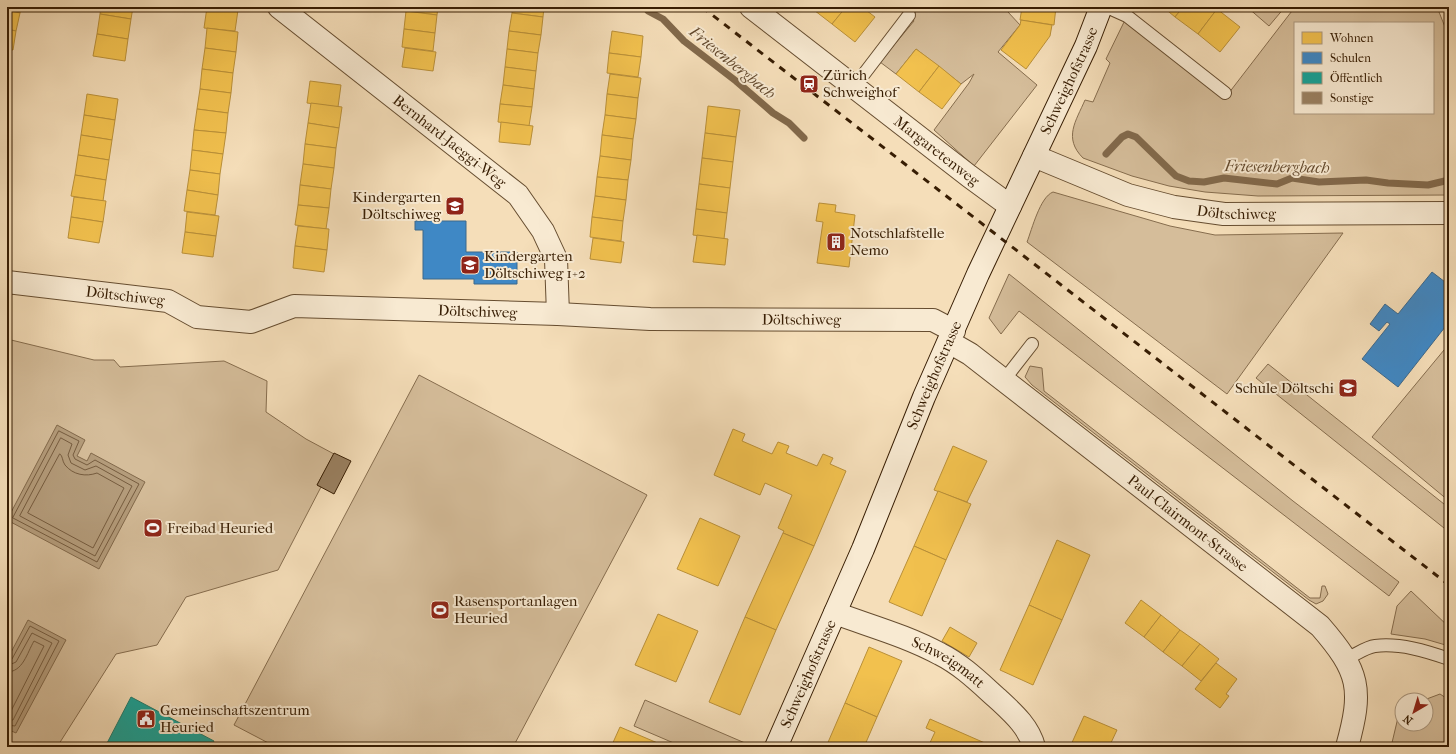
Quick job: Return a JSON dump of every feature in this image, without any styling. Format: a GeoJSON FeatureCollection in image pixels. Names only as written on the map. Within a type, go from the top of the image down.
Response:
{"type":"FeatureCollection","features":[{"type":"Feature","properties":{"kind":"street","name":"Bernhard-Jaeggi-Weg"},"geometry":{"type":"LineString","coordinates":[[279,7],[518,195],[543,231],[556,259],[558,314]]}},
{"type":"Feature","properties":{"kind":"street","name":"Margaretenweg"},"geometry":{"type":"LineString","coordinates":[[751,7],[1010,206]]}},
{"type":"Feature","properties":{"kind":"street","name":"Schweighofstrasse"},"geometry":{"type":"LineString","coordinates":[[776,747],[835,613],[951,336],[1010,206],[1086,46],[1101,7]]}},
{"type":"Feature","properties":{"kind":"street","name":"Döltschiweg"},"geometry":{"type":"LineString","coordinates":[[1034,156],[1128,195],[1174,207],[1224,214],[1449,213]]}},
{"type":"Feature","properties":{"kind":"street","name":"Döltschiweg"},"geometry":{"type":"LineString","coordinates":[[7,282],[168,301],[197,317],[251,322],[294,306],[558,314],[650,319],[933,320],[951,336]]}},
{"type":"Feature","properties":{"kind":"street","name":"Paul-Clairmont-Strasse"},"geometry":{"type":"LineString","coordinates":[[951,336],[970,354],[1303,611],[1320,626],[1346,659],[1355,684],[1357,705],[1347,747]]}},
{"type":"Feature","properties":{"kind":"street","name":"Schweigmatt"},"geometry":{"type":"LineString","coordinates":[[835,613],[909,639],[942,654],[974,678],[1011,711],[1031,734],[1034,747]]}},
{"type":"Feature","properties":{"kind":"lane"},"geometry":{"type":"LineString","coordinates":[[1107,7],[1128,16],[1226,93]]}},
{"type":"Feature","properties":{"kind":"lane"},"geometry":{"type":"LineString","coordinates":[[854,87],[909,15]]}},
{"type":"Feature","properties":{"kind":"lane"},"geometry":{"type":"LineString","coordinates":[[1004,380],[1032,344]]}},
{"type":"Feature","properties":{"kind":"lane"},"geometry":{"type":"LineString","coordinates":[[1346,659],[1374,646],[1408,648],[1427,651],[1449,659]]}},
{"type":"Feature","properties":{"kind":"shaded area"},"geometry":{"type":"Polygon","coordinates":[[[904,7],[1008,7],[1008,12],[1020,25],[998,52],[1037,85],[974,166],[934,130],[974,74],[961,84],[916,49],[896,74],[880,62],[914,21],[904,7]]]}},
{"type":"Feature","properties":{"kind":"shaded area"},"geometry":{"type":"Polygon","coordinates":[[[1247,7],[1285,7],[1269,26],[1247,7]]]}},
{"type":"Feature","properties":{"kind":"shaded area"},"geometry":{"type":"Polygon","coordinates":[[[1295,7],[1437,7],[1449,37],[1449,195],[1258,196],[1205,192],[1169,186],[1132,176],[1083,158],[1077,151],[1072,136],[1075,122],[1085,100],[1093,102],[1110,63],[1106,59],[1125,20],[1225,98],[1295,7]]]}},
{"type":"Feature","properties":{"kind":"shaded area"},"geometry":{"type":"Polygon","coordinates":[[[1053,192],[1170,226],[1215,235],[1343,233],[1227,394],[1027,242],[1040,207],[1048,195],[1053,192]]]}},
{"type":"Feature","properties":{"kind":"shaded area"},"geometry":{"type":"Polygon","coordinates":[[[1009,274],[1293,501],[1399,582],[1389,596],[1019,311],[1001,334],[989,318],[1009,274]]]}},
{"type":"Feature","properties":{"kind":"shaded area","name":"Freibad Heuried"},"geometry":{"type":"Polygon","coordinates":[[[7,339],[94,360],[114,360],[120,367],[224,361],[267,381],[266,412],[306,439],[334,454],[317,485],[321,487],[278,570],[186,597],[157,645],[116,654],[57,747],[7,747],[7,339]]]}},
{"type":"Feature","properties":{"kind":"shaded area"},"geometry":{"type":"Polygon","coordinates":[[[1449,344],[1449,501],[1372,437],[1449,344]]]}},
{"type":"Feature","properties":{"kind":"shaded area"},"geometry":{"type":"Polygon","coordinates":[[[1268,364],[1449,508],[1449,532],[1256,378],[1268,364]]]}},
{"type":"Feature","properties":{"kind":"shaded area"},"geometry":{"type":"Polygon","coordinates":[[[1030,366],[1042,368],[1044,391],[1310,598],[1320,598],[1322,586],[1325,586],[1328,594],[1323,601],[1316,604],[1309,600],[1032,385],[1025,377],[1030,366]]]}},
{"type":"Feature","properties":{"kind":"shaded area","name":"Rasensportanlagen Heuried"},"geometry":{"type":"Polygon","coordinates":[[[419,375],[647,495],[513,747],[276,747],[234,725],[419,375]]]}},
{"type":"Feature","properties":{"kind":"shaded area"},"geometry":{"type":"Polygon","coordinates":[[[1411,591],[1449,627],[1449,646],[1425,639],[1391,634],[1397,606],[1411,591]]]}},
{"type":"Feature","properties":{"kind":"shaded area"},"geometry":{"type":"Polygon","coordinates":[[[1440,694],[1449,700],[1449,747],[1391,747],[1395,732],[1434,732],[1434,696],[1440,694]]]}},
{"type":"Feature","properties":{"kind":"shaded area"},"geometry":{"type":"Polygon","coordinates":[[[645,700],[745,743],[743,747],[683,747],[634,726],[645,700]]]}},
{"type":"Feature","properties":{"kind":"water"},"geometry":{"type":"Polygon","coordinates":[[[57,425],[85,440],[77,456],[87,461],[91,453],[145,482],[99,569],[7,520],[57,425]]]}},
{"type":"Feature","properties":{"kind":"water"},"geometry":{"type":"Polygon","coordinates":[[[28,620],[66,640],[16,733],[7,729],[7,660],[28,620]]]}},
{"type":"Feature","properties":{"kind":"building: Wohnen"},"geometry":{"type":"Polygon","coordinates":[[[7,7],[21,7],[20,13],[7,10],[7,7]]]}},
{"type":"Feature","properties":{"kind":"building: Wohnen"},"geometry":{"type":"Polygon","coordinates":[[[101,7],[133,7],[131,19],[100,14],[101,7]]]}},
{"type":"Feature","properties":{"kind":"building: Wohnen"},"geometry":{"type":"Polygon","coordinates":[[[207,7],[238,10],[235,31],[204,28],[207,7]]]}},
{"type":"Feature","properties":{"kind":"building: Wohnen"},"geometry":{"type":"Polygon","coordinates":[[[407,7],[438,7],[437,15],[406,11],[407,7]]]}},
{"type":"Feature","properties":{"kind":"building: Wohnen"},"geometry":{"type":"Polygon","coordinates":[[[512,7],[544,7],[543,17],[512,13],[512,7]]]}},
{"type":"Feature","properties":{"kind":"building: Wohnen"},"geometry":{"type":"Polygon","coordinates":[[[810,7],[846,7],[832,24],[810,7]]]}},
{"type":"Feature","properties":{"kind":"building: Wohnen"},"geometry":{"type":"Polygon","coordinates":[[[846,7],[862,7],[875,17],[855,42],[832,24],[846,7]]]}},
{"type":"Feature","properties":{"kind":"building: Wohnen"},"geometry":{"type":"Polygon","coordinates":[[[1022,7],[1056,7],[1054,25],[1020,20],[1022,7]]]}},
{"type":"Feature","properties":{"kind":"building: Wohnen"},"geometry":{"type":"Polygon","coordinates":[[[1163,7],[1183,7],[1175,17],[1163,7]]]}},
{"type":"Feature","properties":{"kind":"building: Wohnen"},"geometry":{"type":"Polygon","coordinates":[[[1183,7],[1214,7],[1217,9],[1198,34],[1175,17],[1183,7]]]}},
{"type":"Feature","properties":{"kind":"building: Wohnen"},"geometry":{"type":"Polygon","coordinates":[[[1217,9],[1240,27],[1220,52],[1198,34],[1217,9]]]}},
{"type":"Feature","properties":{"kind":"building: Wohnen"},"geometry":{"type":"Polygon","coordinates":[[[7,10],[20,13],[16,31],[7,29],[7,10]]]}},
{"type":"Feature","properties":{"kind":"building: Wohnen"},"geometry":{"type":"Polygon","coordinates":[[[406,11],[437,15],[435,33],[404,29],[406,11]]]}},
{"type":"Feature","properties":{"kind":"building: Wohnen"},"geometry":{"type":"Polygon","coordinates":[[[512,13],[543,17],[541,35],[509,31],[512,13]]]}},
{"type":"Feature","properties":{"kind":"building: Wohnen"},"geometry":{"type":"Polygon","coordinates":[[[100,14],[131,19],[128,39],[97,34],[100,14]]]}},
{"type":"Feature","properties":{"kind":"building: Wohnen"},"geometry":{"type":"Polygon","coordinates":[[[1021,20],[1052,25],[1050,36],[1026,69],[1001,50],[1020,25],[1021,20]]]}},
{"type":"Feature","properties":{"kind":"building: Wohnen"},"geometry":{"type":"Polygon","coordinates":[[[207,28],[238,32],[236,52],[205,48],[207,28]]]}},
{"type":"Feature","properties":{"kind":"building: Wohnen"},"geometry":{"type":"Polygon","coordinates":[[[7,29],[16,31],[13,50],[7,49],[7,29]]]}},
{"type":"Feature","properties":{"kind":"building: Wohnen"},"geometry":{"type":"Polygon","coordinates":[[[404,29],[435,33],[433,51],[402,47],[404,29]]]}},
{"type":"Feature","properties":{"kind":"building: Wohnen"},"geometry":{"type":"Polygon","coordinates":[[[509,31],[541,35],[538,53],[507,49],[509,31]]]}},
{"type":"Feature","properties":{"kind":"building: Wohnen"},"geometry":{"type":"Polygon","coordinates":[[[612,31],[643,36],[641,57],[609,53],[612,31]]]}},
{"type":"Feature","properties":{"kind":"building: Wohnen"},"geometry":{"type":"Polygon","coordinates":[[[97,34],[128,39],[125,61],[93,56],[97,34]]]}},
{"type":"Feature","properties":{"kind":"building: Wohnen"},"geometry":{"type":"Polygon","coordinates":[[[205,48],[236,52],[233,73],[202,69],[205,48]]]}},
{"type":"Feature","properties":{"kind":"building: Wohnen"},"geometry":{"type":"Polygon","coordinates":[[[405,48],[436,52],[433,71],[402,67],[405,48]]]}},
{"type":"Feature","properties":{"kind":"building: Wohnen"},"geometry":{"type":"Polygon","coordinates":[[[507,49],[538,53],[536,71],[505,67],[507,49]]]}},
{"type":"Feature","properties":{"kind":"building: Wohnen"},"geometry":{"type":"Polygon","coordinates":[[[916,49],[939,66],[919,92],[896,74],[916,49]]]}},
{"type":"Feature","properties":{"kind":"building: Wohnen"},"geometry":{"type":"Polygon","coordinates":[[[609,53],[641,57],[638,77],[607,73],[609,53]]]}},
{"type":"Feature","properties":{"kind":"building: Wohnen"},"geometry":{"type":"Polygon","coordinates":[[[939,66],[961,84],[942,109],[919,92],[939,66]]]}},
{"type":"Feature","properties":{"kind":"building: Wohnen"},"geometry":{"type":"Polygon","coordinates":[[[505,67],[536,71],[534,89],[503,85],[505,67]]]}},
{"type":"Feature","properties":{"kind":"building: Wohnen"},"geometry":{"type":"Polygon","coordinates":[[[202,69],[233,73],[231,93],[200,89],[202,69]]]}},
{"type":"Feature","properties":{"kind":"building: Wohnen"},"geometry":{"type":"Polygon","coordinates":[[[610,74],[641,78],[638,98],[607,94],[610,74]]]}},
{"type":"Feature","properties":{"kind":"building: Wohnen"},"geometry":{"type":"Polygon","coordinates":[[[310,81],[341,85],[338,107],[307,103],[310,81]]]}},
{"type":"Feature","properties":{"kind":"building: Wohnen"},"geometry":{"type":"Polygon","coordinates":[[[503,85],[534,89],[532,107],[500,104],[503,85]]]}},
{"type":"Feature","properties":{"kind":"building: Wohnen"},"geometry":{"type":"Polygon","coordinates":[[[200,89],[231,93],[228,113],[197,109],[200,89]]]}},
{"type":"Feature","properties":{"kind":"building: Wohnen"},"geometry":{"type":"Polygon","coordinates":[[[87,94],[118,99],[115,120],[84,115],[87,94]]]}},
{"type":"Feature","properties":{"kind":"building: Wohnen"},"geometry":{"type":"Polygon","coordinates":[[[607,94],[638,98],[636,119],[605,115],[607,94]]]}},
{"type":"Feature","properties":{"kind":"building: Wohnen"},"geometry":{"type":"Polygon","coordinates":[[[311,103],[342,107],[339,128],[308,123],[311,103]]]}},
{"type":"Feature","properties":{"kind":"building: Wohnen"},"geometry":{"type":"Polygon","coordinates":[[[500,104],[532,107],[529,126],[498,122],[500,104]]]}},
{"type":"Feature","properties":{"kind":"building: Wohnen"},"geometry":{"type":"Polygon","coordinates":[[[708,106],[740,110],[736,137],[705,133],[708,106]]]}},
{"type":"Feature","properties":{"kind":"building: Wohnen"},"geometry":{"type":"Polygon","coordinates":[[[197,109],[228,113],[226,133],[194,130],[197,109]]]}},
{"type":"Feature","properties":{"kind":"building: Wohnen"},"geometry":{"type":"Polygon","coordinates":[[[84,115],[115,120],[112,140],[81,135],[84,115]]]}},
{"type":"Feature","properties":{"kind":"building: Wohnen"},"geometry":{"type":"Polygon","coordinates":[[[605,115],[636,119],[633,139],[602,135],[605,115]]]}},
{"type":"Feature","properties":{"kind":"building: Wohnen"},"geometry":{"type":"Polygon","coordinates":[[[501,122],[533,126],[530,145],[499,142],[501,122]]]}},
{"type":"Feature","properties":{"kind":"building: Wohnen"},"geometry":{"type":"Polygon","coordinates":[[[308,123],[339,128],[336,148],[305,144],[308,123]]]}},
{"type":"Feature","properties":{"kind":"building: Wohnen"},"geometry":{"type":"Polygon","coordinates":[[[194,130],[226,133],[223,154],[192,150],[194,130]]]}},
{"type":"Feature","properties":{"kind":"building: Wohnen"},"geometry":{"type":"Polygon","coordinates":[[[705,133],[736,137],[733,162],[702,158],[705,133]]]}},
{"type":"Feature","properties":{"kind":"building: Wohnen"},"geometry":{"type":"Polygon","coordinates":[[[81,135],[112,140],[109,160],[78,155],[81,135]]]}},
{"type":"Feature","properties":{"kind":"building: Wohnen"},"geometry":{"type":"Polygon","coordinates":[[[602,135],[633,139],[631,160],[600,156],[602,135]]]}},
{"type":"Feature","properties":{"kind":"building: Wohnen"},"geometry":{"type":"Polygon","coordinates":[[[305,144],[336,148],[334,168],[303,164],[305,144]]]}},
{"type":"Feature","properties":{"kind":"building: Wohnen"},"geometry":{"type":"Polygon","coordinates":[[[192,150],[223,154],[220,174],[190,170],[192,150]]]}},
{"type":"Feature","properties":{"kind":"building: Wohnen"},"geometry":{"type":"Polygon","coordinates":[[[78,155],[109,160],[106,180],[75,175],[78,155]]]}},
{"type":"Feature","properties":{"kind":"building: Wohnen"},"geometry":{"type":"Polygon","coordinates":[[[600,156],[631,160],[628,180],[597,177],[600,156]]]}},
{"type":"Feature","properties":{"kind":"building: Wohnen"},"geometry":{"type":"Polygon","coordinates":[[[702,158],[733,162],[730,188],[699,184],[702,158]]]}},
{"type":"Feature","properties":{"kind":"building: Wohnen"},"geometry":{"type":"Polygon","coordinates":[[[303,164],[334,168],[331,189],[300,185],[303,164]]]}},
{"type":"Feature","properties":{"kind":"building: Wohnen"},"geometry":{"type":"Polygon","coordinates":[[[190,170],[220,174],[218,195],[187,190],[190,170]]]}},
{"type":"Feature","properties":{"kind":"building: Wohnen"},"geometry":{"type":"Polygon","coordinates":[[[75,175],[106,180],[103,201],[71,196],[75,175]]]}},
{"type":"Feature","properties":{"kind":"building: Wohnen"},"geometry":{"type":"Polygon","coordinates":[[[597,177],[628,180],[626,200],[595,196],[597,177]]]}},
{"type":"Feature","properties":{"kind":"building: Wohnen"},"geometry":{"type":"Polygon","coordinates":[[[699,184],[730,188],[727,213],[696,209],[699,184]]]}},
{"type":"Feature","properties":{"kind":"building: Wohnen"},"geometry":{"type":"Polygon","coordinates":[[[300,185],[331,189],[329,208],[298,205],[300,185]]]}},
{"type":"Feature","properties":{"kind":"building: Wohnen"},"geometry":{"type":"Polygon","coordinates":[[[187,190],[218,195],[215,215],[184,211],[187,190]]]}},
{"type":"Feature","properties":{"kind":"building: Wohnen"},"geometry":{"type":"Polygon","coordinates":[[[595,196],[626,200],[623,221],[592,217],[595,196]]]}},
{"type":"Feature","properties":{"kind":"building: Wohnen"},"geometry":{"type":"Polygon","coordinates":[[[74,197],[106,201],[103,222],[71,217],[74,197]]]}},
{"type":"Feature","properties":{"kind":"building: Wohnen","name":"Notschlafstelle Nemo"},"geometry":{"type":"Polygon","coordinates":[[[819,203],[836,205],[835,212],[855,215],[849,267],[817,263],[823,222],[816,221],[819,203]]]}},
{"type":"Feature","properties":{"kind":"building: Wohnen"},"geometry":{"type":"Polygon","coordinates":[[[298,205],[329,208],[326,229],[295,225],[298,205]]]}},
{"type":"Feature","properties":{"kind":"building: Wohnen"},"geometry":{"type":"Polygon","coordinates":[[[696,209],[727,213],[724,239],[693,235],[696,209]]]}},
{"type":"Feature","properties":{"kind":"building: Wohnen"},"geometry":{"type":"Polygon","coordinates":[[[187,212],[219,216],[216,236],[185,232],[187,212]]]}},
{"type":"Feature","properties":{"kind":"building: Wohnen"},"geometry":{"type":"Polygon","coordinates":[[[71,217],[103,222],[99,243],[68,238],[71,217]]]}},
{"type":"Feature","properties":{"kind":"building: Wohnen"},"geometry":{"type":"Polygon","coordinates":[[[592,217],[623,221],[621,241],[590,237],[592,217]]]}},
{"type":"Feature","properties":{"kind":"building: Wohnen"},"geometry":{"type":"Polygon","coordinates":[[[298,226],[329,229],[327,250],[295,246],[298,226]]]}},
{"type":"Feature","properties":{"kind":"building: Wohnen"},"geometry":{"type":"Polygon","coordinates":[[[185,232],[216,236],[213,257],[182,253],[185,232]]]}},
{"type":"Feature","properties":{"kind":"building: Wohnen"},"geometry":{"type":"Polygon","coordinates":[[[697,235],[728,239],[725,265],[693,262],[697,235]]]}},
{"type":"Feature","properties":{"kind":"building: Wohnen"},"geometry":{"type":"Polygon","coordinates":[[[593,238],[624,242],[621,263],[590,259],[593,238]]]}},
{"type":"Feature","properties":{"kind":"building: Wohnen"},"geometry":{"type":"Polygon","coordinates":[[[295,246],[327,250],[324,272],[293,268],[295,246]]]}},
{"type":"Feature","properties":{"kind":"building: Wohnen"},"geometry":{"type":"Polygon","coordinates":[[[733,429],[745,434],[742,441],[772,454],[778,442],[789,446],[786,453],[817,466],[823,454],[833,458],[830,464],[846,471],[814,546],[783,533],[784,531],[778,528],[792,495],[765,483],[760,495],[714,475],[733,429]]]}},
{"type":"Feature","properties":{"kind":"building: Wohnen"},"geometry":{"type":"Polygon","coordinates":[[[953,446],[987,461],[967,502],[934,490],[953,446]]]}},
{"type":"Feature","properties":{"kind":"building: Wohnen"},"geometry":{"type":"Polygon","coordinates":[[[938,491],[971,504],[946,560],[914,546],[938,491]]]}},
{"type":"Feature","properties":{"kind":"building: Wohnen"},"geometry":{"type":"Polygon","coordinates":[[[700,518],[740,536],[718,586],[677,569],[700,518]]]}},
{"type":"Feature","properties":{"kind":"building: Wohnen"},"geometry":{"type":"Polygon","coordinates":[[[783,533],[814,546],[776,630],[745,617],[783,533]]]}},
{"type":"Feature","properties":{"kind":"building: Wohnen"},"geometry":{"type":"Polygon","coordinates":[[[1057,540],[1090,555],[1062,620],[1029,605],[1057,540]]]}},
{"type":"Feature","properties":{"kind":"building: Wohnen"},"geometry":{"type":"Polygon","coordinates":[[[914,546],[946,560],[922,616],[889,602],[914,546]]]}},
{"type":"Feature","properties":{"kind":"building: Wohnen"},"geometry":{"type":"Polygon","coordinates":[[[1141,600],[1161,615],[1144,637],[1125,623],[1141,600]]]}},
{"type":"Feature","properties":{"kind":"building: Wohnen"},"geometry":{"type":"Polygon","coordinates":[[[1029,605],[1062,620],[1033,685],[1000,670],[1029,605]]]}},
{"type":"Feature","properties":{"kind":"building: Wohnen"},"geometry":{"type":"Polygon","coordinates":[[[658,614],[698,631],[676,682],[635,665],[658,614]]]}},
{"type":"Feature","properties":{"kind":"building: Wohnen"},"geometry":{"type":"Polygon","coordinates":[[[1161,615],[1180,630],[1163,652],[1144,637],[1161,615]]]}},
{"type":"Feature","properties":{"kind":"building: Wohnen"},"geometry":{"type":"Polygon","coordinates":[[[745,617],[776,630],[740,715],[709,702],[745,617]]]}},
{"type":"Feature","properties":{"kind":"building: Wohnen"},"geometry":{"type":"Polygon","coordinates":[[[950,627],[977,643],[969,657],[942,641],[950,627]]]}},
{"type":"Feature","properties":{"kind":"building: Wohnen"},"geometry":{"type":"Polygon","coordinates":[[[1180,630],[1200,644],[1182,666],[1163,652],[1180,630]]]}},
{"type":"Feature","properties":{"kind":"building: Wohnen"},"geometry":{"type":"Polygon","coordinates":[[[1200,644],[1219,659],[1201,681],[1182,666],[1200,644]]]}},
{"type":"Feature","properties":{"kind":"building: Wohnen"},"geometry":{"type":"Polygon","coordinates":[[[869,647],[902,661],[877,717],[845,703],[869,647]]]}},
{"type":"Feature","properties":{"kind":"building: Wohnen"},"geometry":{"type":"Polygon","coordinates":[[[1216,663],[1237,679],[1226,694],[1229,696],[1220,708],[1195,689],[1216,663]]]}},
{"type":"Feature","properties":{"kind":"building: Wohnen"},"geometry":{"type":"Polygon","coordinates":[[[845,703],[877,717],[864,747],[826,747],[845,703]]]}},
{"type":"Feature","properties":{"kind":"building: Wohnen"},"geometry":{"type":"Polygon","coordinates":[[[1084,716],[1117,730],[1109,747],[1070,747],[1084,716]]]}},
{"type":"Feature","properties":{"kind":"building: Wohnen"},"geometry":{"type":"Polygon","coordinates":[[[930,719],[994,747],[928,747],[935,732],[926,728],[930,719]]]}},
{"type":"Feature","properties":{"kind":"building: Wohnen"},"geometry":{"type":"Polygon","coordinates":[[[620,727],[667,747],[611,747],[620,727]]]}},
{"type":"Feature","properties":{"kind":"building: Schulen","name":"Kindergarten Döltschiweg 1+2"},"geometry":{"type":"Polygon","coordinates":[[[415,221],[466,221],[466,252],[517,252],[517,284],[474,284],[474,279],[423,279],[423,230],[415,230],[415,221]]]}},
{"type":"Feature","properties":{"kind":"building: Schulen"},"geometry":{"type":"Polygon","coordinates":[[[1432,272],[1449,285],[1449,322],[1398,387],[1362,359],[1390,324],[1387,322],[1379,331],[1370,324],[1385,304],[1398,314],[1432,272]]]}},
{"type":"Feature","properties":{"kind":"building: Öffentlich","name":"Gemeinschaftszentrum Heuried"},"geometry":{"type":"Polygon","coordinates":[[[131,697],[214,741],[211,747],[105,747],[131,697]]]}},
{"type":"Feature","properties":{"kind":"building: Sonstige"},"geometry":{"type":"Polygon","coordinates":[[[334,453],[351,461],[334,494],[317,485],[334,453]]]}},
{"type":"Feature","properties":{"kind":"waterway","name":"Friesenbergbach"},"geometry":{"type":"LineString","coordinates":[[645,7],[648,11],[663,19],[684,41],[736,81],[773,113],[789,123],[804,138]]}},
{"type":"Feature","properties":{"kind":"waterway","name":"Friesenbergbach"},"geometry":{"type":"LineString","coordinates":[[1106,154],[1122,137],[1128,134],[1136,137],[1176,176],[1189,181],[1204,182],[1224,178],[1277,184],[1292,178],[1319,182],[1366,180],[1388,183],[1428,185],[1449,180]]}},
{"type":"Feature","properties":{"kind":"railway"},"geometry":{"type":"LineString","coordinates":[[702,7],[1449,585]]}},
{"type":"Feature","properties":{"kind":"place","name":"Zürich Schweighof"},"geometry":{"type":"Point","coordinates":[809,84]}},
{"type":"Feature","properties":{"kind":"place","name":"Kindergarten Döltschiweg"},"geometry":{"type":"Point","coordinates":[455,206]}},
{"type":"Feature","properties":{"kind":"place","name":"Notschlafstelle Nemo"},"geometry":{"type":"Point","coordinates":[836,242]}},
{"type":"Feature","properties":{"kind":"place","name":"Kindergarten Döltschiweg 1+2"},"geometry":{"type":"Point","coordinates":[470,265]}},
{"type":"Feature","properties":{"kind":"place","name":"Schule Döltschi"},"geometry":{"type":"Point","coordinates":[1348,388]}},
{"type":"Feature","properties":{"kind":"place","name":"Freibad Heuried"},"geometry":{"type":"Point","coordinates":[153,528]}},
{"type":"Feature","properties":{"kind":"place","name":"Rasensportanlagen Heuried"},"geometry":{"type":"Point","coordinates":[440,610]}},
{"type":"Feature","properties":{"kind":"place","name":"Gemeinschaftszentrum Heuried"},"geometry":{"type":"Point","coordinates":[146,719]}}]}
